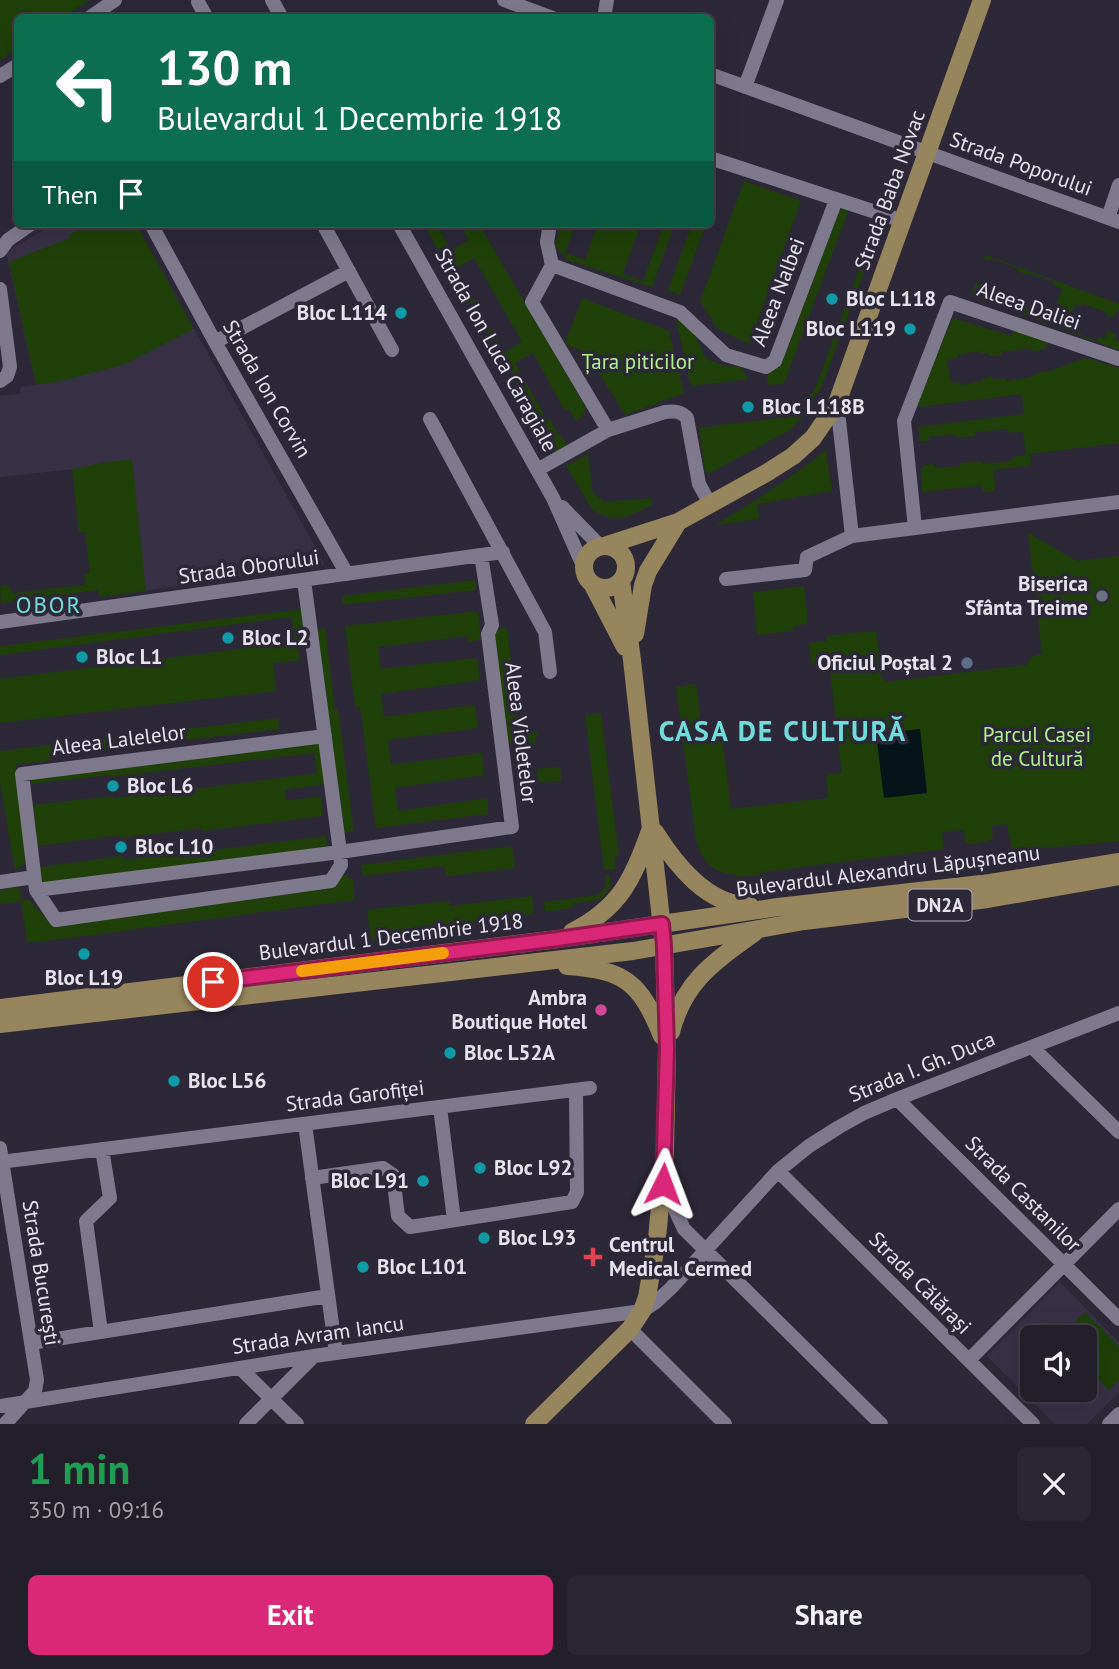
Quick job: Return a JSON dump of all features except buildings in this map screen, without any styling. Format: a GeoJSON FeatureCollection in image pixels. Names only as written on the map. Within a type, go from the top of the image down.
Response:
{"type":"FeatureCollection","features":[{"type":"Feature","properties":{"kind":"main road","name":"Strada Baba Novac"},"geometry":{"type":"LineString","coordinates":[[603,547],[678,522],[768,472],[793,456],[813,438],[837,402],[982,0]]}},
{"type":"Feature","properties":{"kind":"main road","name":"Strada Baba Novac"},"geometry":{"type":"LineString","coordinates":[[622,580],[678,522]]}},
{"type":"Feature","properties":{"kind":"main road"},"geometry":{"type":"LineString","coordinates":[[632,660],[643,585],[655,557],[678,522]]}},
{"type":"Feature","properties":{"kind":"main road"},"geometry":{"type":"LineString","coordinates":[[632,660],[584,568],[591,552],[603,547],[614,548],[622,555],[626,569],[622,580],[632,660],[652,827],[664,946]]}},
{"type":"Feature","properties":{"kind":"main road"},"geometry":{"type":"LineString","coordinates":[[593,584],[611,588],[622,580]]}},
{"type":"Feature","properties":{"kind":"main road"},"geometry":{"type":"LineString","coordinates":[[652,827],[677,863],[708,892],[722,901],[739,906],[778,907]]}},
{"type":"Feature","properties":{"kind":"main road"},"geometry":{"type":"LineString","coordinates":[[558,939],[597,917],[623,891],[652,827]]}},
{"type":"Feature","properties":{"kind":"main road","name":"Bulevardul Alexandru Lăpușneanu"},"geometry":{"type":"LineString","coordinates":[[662,924],[778,907],[990,883],[1119,862]]}},
{"type":"Feature","properties":{"kind":"main road","name":"Bulevardul Alexandru Lăpușneanu"},"geometry":{"type":"LineString","coordinates":[[664,946],[804,921],[988,899],[1119,876]]}},
{"type":"Feature","properties":{"kind":"main road","name":"Bulevardul 1 Decembrie 1918"},"geometry":{"type":"LineString","coordinates":[[0,1008],[662,924]]}},
{"type":"Feature","properties":{"kind":"main road"},"geometry":{"type":"LineString","coordinates":[[667,1049],[674,1022],[698,979],[715,962],[760,929]]}},
{"type":"Feature","properties":{"kind":"main road","name":"Bulevardul 1 Decembrie 1918"},"geometry":{"type":"LineString","coordinates":[[0,1024],[664,946]]}},
{"type":"Feature","properties":{"kind":"main road","name":"Strada I. Gh. Duca"},"geometry":{"type":"LineString","coordinates":[[534,1424],[630,1329],[642,1311],[649,1288],[663,1184],[667,1049],[664,946]]}},
{"type":"Feature","properties":{"kind":"main road"},"geometry":{"type":"LineString","coordinates":[[528,963],[603,970],[623,978],[633,985],[645,1000],[667,1049]]}},
{"type":"Feature","properties":{"kind":"street"},"geometry":{"type":"LineString","coordinates":[[95,14],[115,0]]}},
{"type":"Feature","properties":{"kind":"street"},"geometry":{"type":"LineString","coordinates":[[504,0],[542,14]]}},
{"type":"Feature","properties":{"kind":"street"},"geometry":{"type":"LineString","coordinates":[[745,87],[777,0]]}},
{"type":"Feature","properties":{"kind":"street"},"geometry":{"type":"LineString","coordinates":[[198,2],[205,14]]}},
{"type":"Feature","properties":{"kind":"street","name":"Strada Poporului"},"geometry":{"type":"LineString","coordinates":[[714,75],[1113,220]]}},
{"type":"Feature","properties":{"kind":"street"},"geometry":{"type":"LineString","coordinates":[[714,159],[903,221]]}},
{"type":"Feature","properties":{"kind":"street"},"geometry":{"type":"LineString","coordinates":[[1113,220],[1119,185]]}},
{"type":"Feature","properties":{"kind":"street","name":"Aleea Nalbei"},"geometry":{"type":"LineString","coordinates":[[552,265],[680,312],[726,355],[766,367],[775,361],[836,200]]}},
{"type":"Feature","properties":{"kind":"street"},"geometry":{"type":"LineString","coordinates":[[0,251],[8,240],[25,228]]}},
{"type":"Feature","properties":{"kind":"street","name":"Strada Ion Corvin"},"geometry":{"type":"LineString","coordinates":[[153,228],[347,574]]}},
{"type":"Feature","properties":{"kind":"street"},"geometry":{"type":"LineString","coordinates":[[325,228],[392,350]]}},
{"type":"Feature","properties":{"kind":"street","name":"Strada Ion Luca Caragiale"},"geometry":{"type":"LineString","coordinates":[[401,228],[553,498],[584,568]]}},
{"type":"Feature","properties":{"kind":"street"},"geometry":{"type":"LineString","coordinates":[[549,228],[547,242],[552,265],[531,302],[608,430]]}},
{"type":"Feature","properties":{"kind":"street"},"geometry":{"type":"LineString","coordinates":[[215,342],[349,271]]}},
{"type":"Feature","properties":{"kind":"street"},"geometry":{"type":"LineString","coordinates":[[0,289],[10,367],[3,379]]}},
{"type":"Feature","properties":{"kind":"street","name":"Aleea Daliei"},"geometry":{"type":"LineString","coordinates":[[915,528],[904,421],[950,302],[1119,359]]}},
{"type":"Feature","properties":{"kind":"street"},"geometry":{"type":"LineString","coordinates":[[837,402],[852,536]]}},
{"type":"Feature","properties":{"kind":"street"},"geometry":{"type":"LineString","coordinates":[[537,470],[608,430],[675,411],[683,414],[689,424],[699,484],[710,504]]}},
{"type":"Feature","properties":{"kind":"street"},"geometry":{"type":"LineString","coordinates":[[430,419],[545,632],[550,672]]}},
{"type":"Feature","properties":{"kind":"street","name":"Strada Ion Luca Caragiale"},"geometry":{"type":"LineString","coordinates":[[553,498],[603,547]]}},
{"type":"Feature","properties":{"kind":"street"},"geometry":{"type":"LineString","coordinates":[[726,579],[805,570],[807,557],[852,536],[1119,502]]}},
{"type":"Feature","properties":{"kind":"street","name":"Strada Oborului"},"geometry":{"type":"LineString","coordinates":[[0,622],[503,552]]}},
{"type":"Feature","properties":{"kind":"street","name":"Aleea Violetelor"},"geometry":{"type":"LineString","coordinates":[[0,882],[54,888],[512,827],[488,634],[492,625],[481,555]]}},
{"type":"Feature","properties":{"kind":"street"},"geometry":{"type":"LineString","coordinates":[[35,884],[56,920],[331,881],[341,865],[340,852],[304,580]]}},
{"type":"Feature","properties":{"kind":"street","name":"Aleea Lalelelor"},"geometry":{"type":"LineString","coordinates":[[35,884],[22,774],[325,736]]}},
{"type":"Feature","properties":{"kind":"street"},"geometry":{"type":"LineString","coordinates":[[48,908],[54,888]]}},
{"type":"Feature","properties":{"kind":"street","name":"Strada I. Gh. Duca"},"geometry":{"type":"LineString","coordinates":[[642,1311],[671,1288],[778,1171],[809,1146],[839,1127],[897,1099],[1119,1013]]}},
{"type":"Feature","properties":{"kind":"street"},"geometry":{"type":"LineString","coordinates":[[1032,1047],[1119,1132]]}},
{"type":"Feature","properties":{"kind":"street","name":"Strada Garofiței"},"geometry":{"type":"LineString","coordinates":[[1,1157],[102,1149],[583,1089],[577,1192],[572,1202],[454,1220]]}},
{"type":"Feature","properties":{"kind":"street","name":"Strada Castanilor"},"geometry":{"type":"LineString","coordinates":[[897,1099],[1119,1319]]}},
{"type":"Feature","properties":{"kind":"street"},"geometry":{"type":"LineString","coordinates":[[312,1178],[383,1168],[393,1175],[398,1216],[410,1227],[454,1220],[440,1107]]}},
{"type":"Feature","properties":{"kind":"street"},"geometry":{"type":"LineString","coordinates":[[305,1124],[336,1353]]}},
{"type":"Feature","properties":{"kind":"street"},"geometry":{"type":"LineString","coordinates":[[101,1332],[86,1222],[110,1198],[102,1149]]}},
{"type":"Feature","properties":{"kind":"street","name":"Strada București"},"geometry":{"type":"LineString","coordinates":[[1,1157],[37,1380],[35,1391],[28,1401]]}},
{"type":"Feature","properties":{"kind":"street","name":"Strada Călărași"},"geometry":{"type":"LineString","coordinates":[[778,1171],[1033,1424]]}},
{"type":"Feature","properties":{"kind":"street"},"geometry":{"type":"LineString","coordinates":[[663,1184],[684,1229],[881,1424]]}},
{"type":"Feature","properties":{"kind":"street"},"geometry":{"type":"LineString","coordinates":[[969,1360],[1119,1209]]}},
{"type":"Feature","properties":{"kind":"street"},"geometry":{"type":"LineString","coordinates":[[657,1239],[669,1230],[684,1229]]}},
{"type":"Feature","properties":{"kind":"street"},"geometry":{"type":"LineString","coordinates":[[31,1343],[328,1296]]}},
{"type":"Feature","properties":{"kind":"street","name":"Strada Avram Iancu"},"geometry":{"type":"LineString","coordinates":[[0,1406],[314,1356],[642,1311]]}},
{"type":"Feature","properties":{"kind":"street"},"geometry":{"type":"LineString","coordinates":[[630,1329],[725,1424]]}},
{"type":"Feature","properties":{"kind":"street"},"geometry":{"type":"LineString","coordinates":[[246,1424],[314,1356]]}},
{"type":"Feature","properties":{"kind":"street"},"geometry":{"type":"LineString","coordinates":[[240,1368],[297,1424]]}},
{"type":"Feature","properties":{"kind":"street"},"geometry":{"type":"LineString","coordinates":[[5,1424],[28,1401]]}},
{"type":"Feature","properties":{"kind":"street"},"geometry":{"type":"LineString","coordinates":[[1109,1424],[1119,1414]]}},
{"type":"Feature","properties":{"kind":"shaded area"},"geometry":{"type":"Polygon","coordinates":[[[47,228],[138,228],[325,565],[99,597],[83,468],[0,477],[0,396],[20,394],[21,387],[36,385],[6,252],[47,228]]]}},
{"type":"Feature","properties":{"kind":"shaded area"},"geometry":{"type":"Polygon","coordinates":[[[920,729],[927,793],[884,798],[876,734],[920,729]]]}},
{"type":"Feature","properties":{"kind":"shaded area"},"geometry":{"type":"Polygon","coordinates":[[[1060,1282],[1119,1342],[1119,1392],[1087,1424],[1055,1424],[1033,1402],[1097,1402],[1097,1325],[1020,1325],[1020,1389],[987,1356],[1060,1282]]]}},
{"type":"Feature","properties":{"kind":"green space"},"geometry":{"type":"Polygon","coordinates":[[[0,0],[90,0],[68,14],[14,14],[14,50],[0,60],[0,0]]]}},
{"type":"Feature","properties":{"kind":"green space"},"geometry":{"type":"Polygon","coordinates":[[[744,181],[801,201],[749,344],[718,329],[700,302],[744,181]]]}},
{"type":"Feature","properties":{"kind":"green space"},"geometry":{"type":"Polygon","coordinates":[[[850,206],[785,381],[783,384],[768,385],[767,375],[782,363],[839,211],[850,206]]]}},
{"type":"Feature","properties":{"kind":"green space"},"geometry":{"type":"Polygon","coordinates":[[[878,217],[884,218],[822,386],[803,416],[790,430],[708,474],[705,471],[699,428],[794,416],[806,398],[814,392],[878,217]]]}},
{"type":"Feature","properties":{"kind":"green space"},"geometry":{"type":"Polygon","coordinates":[[[85,228],[138,228],[194,329],[123,365],[36,385],[9,262],[70,238],[69,234],[85,228]]]}},
{"type":"Feature","properties":{"kind":"green space"},"geometry":{"type":"Polygon","coordinates":[[[425,228],[438,228],[451,250],[469,240],[462,228],[481,228],[586,408],[581,418],[576,421],[569,409],[565,411],[533,353],[515,363],[547,420],[550,419],[567,446],[556,452],[425,228]],[[474,258],[456,268],[505,352],[522,342],[474,258]]]}},
{"type":"Feature","properties":{"kind":"green space"},"geometry":{"type":"Polygon","coordinates":[[[560,228],[574,228],[565,253],[585,260],[597,228],[640,228],[623,274],[643,281],[663,228],[674,228],[652,287],[567,260],[555,245],[560,228]]]}},
{"type":"Feature","properties":{"kind":"green space"},"geometry":{"type":"Polygon","coordinates":[[[691,228],[705,228],[680,295],[668,290],[691,228]]]}},
{"type":"Feature","properties":{"kind":"green space"},"geometry":{"type":"Polygon","coordinates":[[[986,255],[1119,304],[1119,312],[1115,311],[1113,318],[1105,315],[1106,312],[1075,304],[1067,325],[1074,328],[1074,332],[1097,341],[1099,337],[1105,339],[1107,331],[1117,335],[1115,340],[1119,341],[1119,350],[971,296],[976,283],[984,286],[983,290],[1005,298],[1007,294],[1023,300],[1023,304],[1044,312],[1054,312],[1062,289],[1053,285],[1054,282],[1017,271],[1018,268],[991,258],[990,261],[984,259],[986,255]]]}},
{"type":"Feature","properties":{"kind":"green space","name":"Țara piticilor"},"geometry":{"type":"Polygon","coordinates":[[[582,298],[669,331],[684,393],[625,415],[594,365],[598,357],[565,344],[582,298]]]}},
{"type":"Feature","properties":{"kind":"green space"},"geometry":{"type":"Polygon","coordinates":[[[953,318],[1011,336],[1014,330],[1048,340],[1046,349],[1032,351],[1031,348],[990,356],[989,353],[981,354],[980,351],[957,355],[957,358],[947,360],[951,383],[960,382],[960,385],[983,381],[983,378],[992,376],[993,380],[1006,378],[1007,381],[1035,376],[1035,373],[1086,358],[1119,368],[1119,443],[1030,454],[1031,465],[993,470],[995,491],[983,492],[982,485],[922,492],[921,469],[926,465],[934,464],[935,468],[982,461],[983,464],[1012,461],[1012,457],[1026,455],[1023,432],[1009,433],[1008,429],[975,432],[975,436],[956,438],[955,434],[929,437],[929,441],[919,441],[919,427],[1024,414],[1021,394],[918,407],[921,393],[953,318]]]}},
{"type":"Feature","properties":{"kind":"green space"},"geometry":{"type":"Polygon","coordinates":[[[676,320],[682,320],[694,333],[706,359],[722,365],[741,367],[748,379],[691,386],[676,320]]]}},
{"type":"Feature","properties":{"kind":"green space"},"geometry":{"type":"Polygon","coordinates":[[[826,450],[832,491],[757,504],[759,519],[715,525],[772,489],[826,450]]]}},
{"type":"Feature","properties":{"kind":"green space"},"geometry":{"type":"Polygon","coordinates":[[[588,454],[593,493],[605,502],[652,498],[652,505],[629,516],[615,518],[592,509],[566,466],[588,454]]]}},
{"type":"Feature","properties":{"kind":"green space"},"geometry":{"type":"Polygon","coordinates":[[[132,459],[146,591],[99,597],[98,590],[1,603],[0,586],[8,585],[12,593],[85,585],[84,574],[90,573],[85,532],[79,532],[72,469],[132,459]]]}},
{"type":"Feature","properties":{"kind":"green space","name":"Parcul Casei de Cultură"},"geometry":{"type":"Polygon","coordinates":[[[1028,533],[1077,561],[1119,556],[1119,841],[1012,851],[1007,824],[992,826],[993,838],[989,841],[969,844],[965,841],[963,829],[942,832],[944,849],[762,872],[760,875],[737,877],[736,874],[721,872],[710,865],[701,854],[696,840],[676,687],[696,684],[703,738],[722,736],[731,809],[828,798],[826,775],[842,773],[829,663],[811,664],[809,642],[827,641],[827,636],[876,631],[882,678],[885,682],[1026,665],[1033,656],[1042,654],[1028,533]]]}},
{"type":"Feature","properties":{"kind":"green space"},"geometry":{"type":"Polygon","coordinates":[[[475,580],[476,590],[343,605],[342,596],[475,580]]]}},
{"type":"Feature","properties":{"kind":"green space"},"geometry":{"type":"Polygon","coordinates":[[[804,586],[808,624],[793,626],[793,631],[757,635],[753,592],[804,586]]]}},
{"type":"Feature","properties":{"kind":"green space"},"geometry":{"type":"Polygon","coordinates":[[[303,609],[308,643],[298,645],[300,660],[273,663],[276,691],[0,723],[0,679],[295,642],[291,617],[0,655],[0,646],[303,609]]]}},
{"type":"Feature","properties":{"kind":"green space"},"geometry":{"type":"Polygon","coordinates":[[[478,611],[481,640],[468,642],[467,636],[378,647],[381,669],[477,658],[480,680],[381,694],[384,717],[475,705],[478,728],[388,740],[391,765],[482,753],[484,775],[395,788],[398,811],[488,798],[488,814],[376,828],[360,707],[355,707],[345,626],[478,611]]]}},
{"type":"Feature","properties":{"kind":"green space"},"geometry":{"type":"Polygon","coordinates":[[[507,627],[519,734],[538,732],[530,755],[518,756],[517,742],[508,743],[494,638],[498,629],[507,627]]]}},
{"type":"Feature","properties":{"kind":"green space"},"geometry":{"type":"Polygon","coordinates":[[[325,628],[354,831],[342,833],[315,630],[325,628]]]}},
{"type":"Feature","properties":{"kind":"green space"},"geometry":{"type":"Polygon","coordinates":[[[601,713],[619,856],[614,857],[616,869],[604,870],[585,715],[601,713]]]}},
{"type":"Feature","properties":{"kind":"green space"},"geometry":{"type":"Polygon","coordinates":[[[279,718],[280,729],[52,756],[52,760],[16,765],[27,857],[23,865],[15,871],[0,782],[0,751],[279,718]]]}},
{"type":"Feature","properties":{"kind":"green space"},"geometry":{"type":"Polygon","coordinates":[[[321,740],[326,784],[285,790],[286,801],[321,796],[323,816],[202,831],[201,828],[121,838],[120,835],[38,846],[33,805],[195,789],[317,773],[314,753],[31,784],[30,776],[321,740]]]}},
{"type":"Feature","properties":{"kind":"green space"},"geometry":{"type":"Polygon","coordinates":[[[560,767],[562,781],[539,782],[536,769],[560,767]]]}},
{"type":"Feature","properties":{"kind":"green space"},"geometry":{"type":"Polygon","coordinates":[[[326,836],[327,848],[43,883],[40,867],[123,856],[124,860],[326,836]]]}},
{"type":"Feature","properties":{"kind":"green space"},"geometry":{"type":"Polygon","coordinates":[[[512,846],[515,868],[446,876],[444,866],[363,876],[361,865],[512,846]]]}},
{"type":"Feature","properties":{"kind":"green space"},"geometry":{"type":"Polygon","coordinates":[[[609,874],[611,887],[600,900],[574,903],[572,908],[545,912],[544,902],[598,895],[606,887],[605,875],[609,874]]]}},
{"type":"Feature","properties":{"kind":"green space"},"geometry":{"type":"Polygon","coordinates":[[[345,875],[353,880],[354,900],[38,942],[27,942],[21,901],[0,904],[0,890],[19,887],[22,900],[29,900],[54,927],[333,888],[340,876],[345,875]]]}},
{"type":"Feature","properties":{"kind":"green space"},"geometry":{"type":"Polygon","coordinates":[[[532,896],[534,913],[371,940],[367,910],[449,901],[450,906],[532,896]]]}},
{"type":"Feature","properties":{"kind":"green space"},"geometry":{"type":"Polygon","coordinates":[[[499,1013],[505,1019],[505,1026],[480,1027],[469,1023],[468,1015],[499,1013]]]}},
{"type":"Feature","properties":{"kind":"green space"},"geometry":{"type":"Polygon","coordinates":[[[1085,1312],[1119,1346],[1119,1380],[1109,1390],[1097,1378],[1097,1325],[1072,1325],[1085,1312]]]}},
{"type":"Feature","properties":{"kind":"slow traffic"},"geometry":{"type":"LineString","coordinates":[[302,971],[443,953]]}},
{"type":"Feature","properties":{"kind":"place","name":"Bloc L118"},"geometry":{"type":"Point","coordinates":[832,299]}},
{"type":"Feature","properties":{"kind":"place","name":"Bloc L114"},"geometry":{"type":"Point","coordinates":[401,313]}},
{"type":"Feature","properties":{"kind":"place","name":"Bloc L119"},"geometry":{"type":"Point","coordinates":[910,329]}},
{"type":"Feature","properties":{"kind":"place","name":"Bloc L118B"},"geometry":{"type":"Point","coordinates":[748,407]}},
{"type":"Feature","properties":{"kind":"place","name":"Biserica Sfânta Treime"},"geometry":{"type":"Point","coordinates":[1102,596]}},
{"type":"Feature","properties":{"kind":"place","name":"Bloc L2"},"geometry":{"type":"Point","coordinates":[228,638]}},
{"type":"Feature","properties":{"kind":"place","name":"Bloc L1"},"geometry":{"type":"Point","coordinates":[82,657]}},
{"type":"Feature","properties":{"kind":"place","name":"Oficiul Poștal 2"},"geometry":{"type":"Point","coordinates":[967,663]}},
{"type":"Feature","properties":{"kind":"place","name":"Bloc L6"},"geometry":{"type":"Point","coordinates":[113,786]}},
{"type":"Feature","properties":{"kind":"place","name":"Bloc L10"},"geometry":{"type":"Point","coordinates":[121,847]}},
{"type":"Feature","properties":{"kind":"place","name":"Bloc L19"},"geometry":{"type":"Point","coordinates":[84,954]}},
{"type":"Feature","properties":{"kind":"place","name":"Ambra Boutique Hotel"},"geometry":{"type":"Point","coordinates":[601,1010]}},
{"type":"Feature","properties":{"kind":"place","name":"Bloc L52A"},"geometry":{"type":"Point","coordinates":[450,1053]}},
{"type":"Feature","properties":{"kind":"place","name":"Bloc L56"},"geometry":{"type":"Point","coordinates":[174,1081]}},
{"type":"Feature","properties":{"kind":"place","name":"Bloc L92"},"geometry":{"type":"Point","coordinates":[480,1168]}},
{"type":"Feature","properties":{"kind":"place","name":"Bloc L91"},"geometry":{"type":"Point","coordinates":[423,1181]}},
{"type":"Feature","properties":{"kind":"place","name":"Bloc L93"},"geometry":{"type":"Point","coordinates":[484,1238]}},
{"type":"Feature","properties":{"kind":"place","name":"Centrul Medical Cermed"},"geometry":{"type":"Point","coordinates":[593,1257]}},
{"type":"Feature","properties":{"kind":"place","name":"Bloc L101"},"geometry":{"type":"Point","coordinates":[363,1267]}},
{"type":"Feature","properties":{"kind":"district","name":"OBOR"},"geometry":{"type":"Point","coordinates":[49,605]}},
{"type":"Feature","properties":{"kind":"district","name":"CASA DE CULTURĂ"},"geometry":{"type":"Point","coordinates":[783,731]}},
{"type":"Feature","properties":{"kind":"route"},"geometry":{"type":"LineString","coordinates":[[213,982],[662,924],[667,1049],[663,1184]]}}]}
